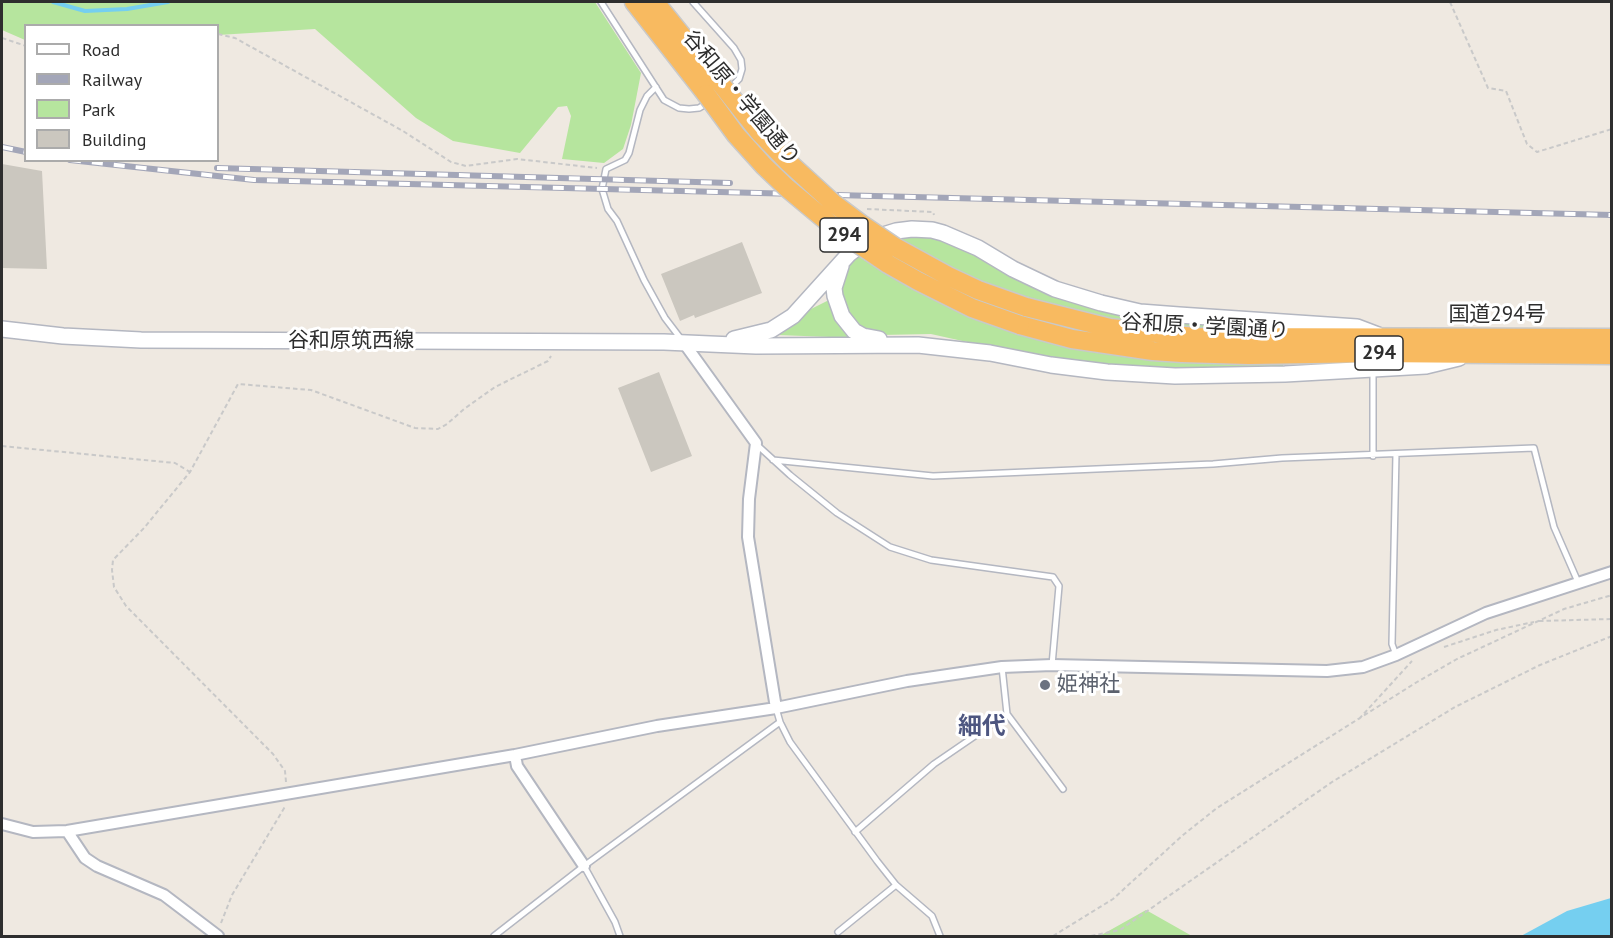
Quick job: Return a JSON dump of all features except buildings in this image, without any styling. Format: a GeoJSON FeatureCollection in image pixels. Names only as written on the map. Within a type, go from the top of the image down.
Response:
{"type":"FeatureCollection","features":[{"type":"Feature","properties":{"kind":"highway","name":"谷和原・学園通り"},"geometry":{"type":"LineString","coordinates":[[634,2],[713,89],[833,203],[895,247],[978,290],[1026,307],[1110,328],[1194,337],[1383,336]]}},
{"type":"Feature","properties":{"kind":"highway","name":"谷和原・学園通り"},"geometry":{"type":"LineString","coordinates":[[655,2],[713,89],[736,135],[764,166],[835,228],[888,264],[926,286],[972,308],[1020,325],[1072,339],[1153,351],[1373,361],[1473,354]]}},
{"type":"Feature","properties":{"kind":"highway","name":"国道294号"},"geometry":{"type":"LineString","coordinates":[[1383,336],[1611,338]]}},
{"type":"Feature","properties":{"kind":"highway","name":"国道294号"},"geometry":{"type":"LineString","coordinates":[[1473,354],[1611,355]]}},
{"type":"Feature","properties":{"kind":"main road"},"geometry":{"type":"LineString","coordinates":[[701,343],[752,336],[771,330],[786,322],[801,309],[849,254],[873,238],[896,231],[932,230],[978,248],[1013,269],[1055,289],[1101,303],[1140,312],[1357,327],[1383,336]]}},
{"type":"Feature","properties":{"kind":"main road"},"geometry":{"type":"LineString","coordinates":[[843,261],[838,273],[835,296],[838,309],[848,326],[862,336],[1107,372],[1174,376],[1285,374],[1373,361]]}},
{"type":"Feature","properties":{"kind":"main road","name":"谷和原筑西線"},"geometry":{"type":"LineString","coordinates":[[2,329],[63,336],[141,340],[701,343]]}},
{"type":"Feature","properties":{"kind":"main road"},"geometry":{"type":"LineString","coordinates":[[701,343],[756,346],[918,345]]}},
{"type":"Feature","properties":{"kind":"street"},"geometry":{"type":"LineString","coordinates":[[684,343],[756,443],[749,499],[748,537],[776,708]]}},
{"type":"Feature","properties":{"kind":"street"},"geometry":{"type":"LineString","coordinates":[[2,824],[33,832],[67,831],[515,755],[657,726],[776,708],[907,681],[1002,667],[1052,665],[1327,670],[1363,667],[1396,655],[1486,613],[1611,572]]}},
{"type":"Feature","properties":{"kind":"street"},"geometry":{"type":"LineString","coordinates":[[515,755],[517,766],[584,866]]}},
{"type":"Feature","properties":{"kind":"street"},"geometry":{"type":"LineString","coordinates":[[67,831],[85,858],[97,866],[164,895],[219,933]]}},
{"type":"Feature","properties":{"kind":"lane"},"geometry":{"type":"LineString","coordinates":[[601,2],[664,100],[679,108],[689,109],[699,108],[718,97],[739,79],[742,69],[741,60],[734,48],[693,2]]}},
{"type":"Feature","properties":{"kind":"lane"},"geometry":{"type":"LineString","coordinates":[[656,87],[647,96],[640,110],[633,142],[625,160],[606,169],[602,189],[608,209],[644,280],[665,318],[684,343]]}},
{"type":"Feature","properties":{"kind":"lane"},"geometry":{"type":"LineString","coordinates":[[1373,361],[1373,456]]}},
{"type":"Feature","properties":{"kind":"lane"},"geometry":{"type":"LineString","coordinates":[[756,443],[837,513],[890,547],[939,561],[1053,577],[1059,585],[1052,665]]}},
{"type":"Feature","properties":{"kind":"lane"},"geometry":{"type":"LineString","coordinates":[[773,460],[933,476],[1534,448],[1554,527],[1578,582]]}},
{"type":"Feature","properties":{"kind":"lane"},"geometry":{"type":"LineString","coordinates":[[1396,454],[1392,644],[1396,655]]}},
{"type":"Feature","properties":{"kind":"lane"},"geometry":{"type":"LineString","coordinates":[[1002,667],[1006,714],[1063,789]]}},
{"type":"Feature","properties":{"kind":"lane"},"geometry":{"type":"LineString","coordinates":[[776,708],[790,742],[896,885],[932,916],[940,936]]}},
{"type":"Feature","properties":{"kind":"lane"},"geometry":{"type":"LineString","coordinates":[[855,832],[934,764],[1006,714]]}},
{"type":"Feature","properties":{"kind":"lane"},"geometry":{"type":"LineString","coordinates":[[494,936],[584,866],[780,722]]}},
{"type":"Feature","properties":{"kind":"lane"},"geometry":{"type":"LineString","coordinates":[[584,866],[615,922],[620,936]]}},
{"type":"Feature","properties":{"kind":"lane"},"geometry":{"type":"LineString","coordinates":[[838,932],[896,885]]}},
{"type":"Feature","properties":{"kind":"path"},"geometry":{"type":"LineString","coordinates":[[1450,2],[1488,88],[1506,91],[1527,144],[1537,152],[1611,129]]}},
{"type":"Feature","properties":{"kind":"path"},"geometry":{"type":"LineString","coordinates":[[219,34],[235,38],[403,131],[451,162],[466,166],[517,159],[606,169]]}},
{"type":"Feature","properties":{"kind":"path"},"geometry":{"type":"LineString","coordinates":[[2,38],[24,45]]}},
{"type":"Feature","properties":{"kind":"path"},"geometry":{"type":"LineString","coordinates":[[867,209],[933,212]]}},
{"type":"Feature","properties":{"kind":"path"},"geometry":{"type":"LineString","coordinates":[[219,933],[232,895],[287,803],[285,771],[273,754],[126,606],[114,587],[113,560],[144,528],[190,472],[238,384],[310,390],[415,428],[438,429],[495,387],[548,361],[561,341]]}},
{"type":"Feature","properties":{"kind":"path"},"geometry":{"type":"LineString","coordinates":[[2,446],[175,463],[190,472]]}},
{"type":"Feature","properties":{"kind":"path"},"geometry":{"type":"LineString","coordinates":[[1053,936],[1113,899],[1183,835],[1217,808],[1457,658],[1564,609],[1611,596]]}},
{"type":"Feature","properties":{"kind":"path"},"geometry":{"type":"LineString","coordinates":[[1441,648],[1496,630],[1539,621],[1611,619]]}},
{"type":"Feature","properties":{"kind":"path"},"geometry":{"type":"LineString","coordinates":[[1091,936],[1120,930],[1332,782],[1455,707],[1540,665],[1611,636]]}},
{"type":"Feature","properties":{"kind":"path"},"geometry":{"type":"LineString","coordinates":[[1358,720],[1419,655]]}},
{"type":"Feature","properties":{"kind":"green space"},"geometry":{"type":"Polygon","coordinates":[[[2,2],[595,2],[641,73],[631,125],[623,149],[604,163],[562,159],[571,116],[567,106],[558,107],[520,153],[453,141],[416,118],[315,29],[219,35],[219,24],[24,24],[24,40],[2,30],[2,2]]]}},
{"type":"Feature","properties":{"kind":"green space"},"geometry":{"type":"Polygon","coordinates":[[[917,235],[939,237],[1074,301],[1282,329],[1186,330],[1077,315],[970,277],[895,237],[917,235]]]}},
{"type":"Feature","properties":{"kind":"green space"},"geometry":{"type":"Polygon","coordinates":[[[858,256],[957,311],[1020,335],[1128,357],[1186,362],[1283,363],[1283,368],[1213,372],[1079,363],[1012,352],[931,334],[880,335],[857,327],[841,303],[840,280],[851,261],[858,256]]]}},
{"type":"Feature","properties":{"kind":"green space"},"geometry":{"type":"Polygon","coordinates":[[[829,300],[855,338],[778,335],[798,321],[807,311],[829,300]]]}},
{"type":"Feature","properties":{"kind":"green space"},"geometry":{"type":"Polygon","coordinates":[[[1146,910],[1192,936],[1099,936],[1105,933],[1146,910]]]}},
{"type":"Feature","properties":{"kind":"water"},"geometry":{"type":"Polygon","coordinates":[[[1611,898],[1611,936],[1521,936],[1567,911],[1611,898]]]}},
{"type":"Feature","properties":{"kind":"waterway"},"geometry":{"type":"LineString","coordinates":[[53,2],[85,11],[127,9],[168,2]]}},
{"type":"Feature","properties":{"kind":"railway"},"geometry":{"type":"LineString","coordinates":[[2,147],[24,152]]}},
{"type":"Feature","properties":{"kind":"railway"},"geometry":{"type":"LineString","coordinates":[[88,162],[254,180],[1612,215]]}},
{"type":"Feature","properties":{"kind":"railway"},"geometry":{"type":"LineString","coordinates":[[217,168],[730,183]]}},
{"type":"Feature","properties":{"kind":"place","name":"姫神社"},"geometry":{"type":"Point","coordinates":[1045,685]}},
{"type":"Feature","properties":{"kind":"district","name":"細代"},"geometry":{"type":"Point","coordinates":[982,727]}}]}
